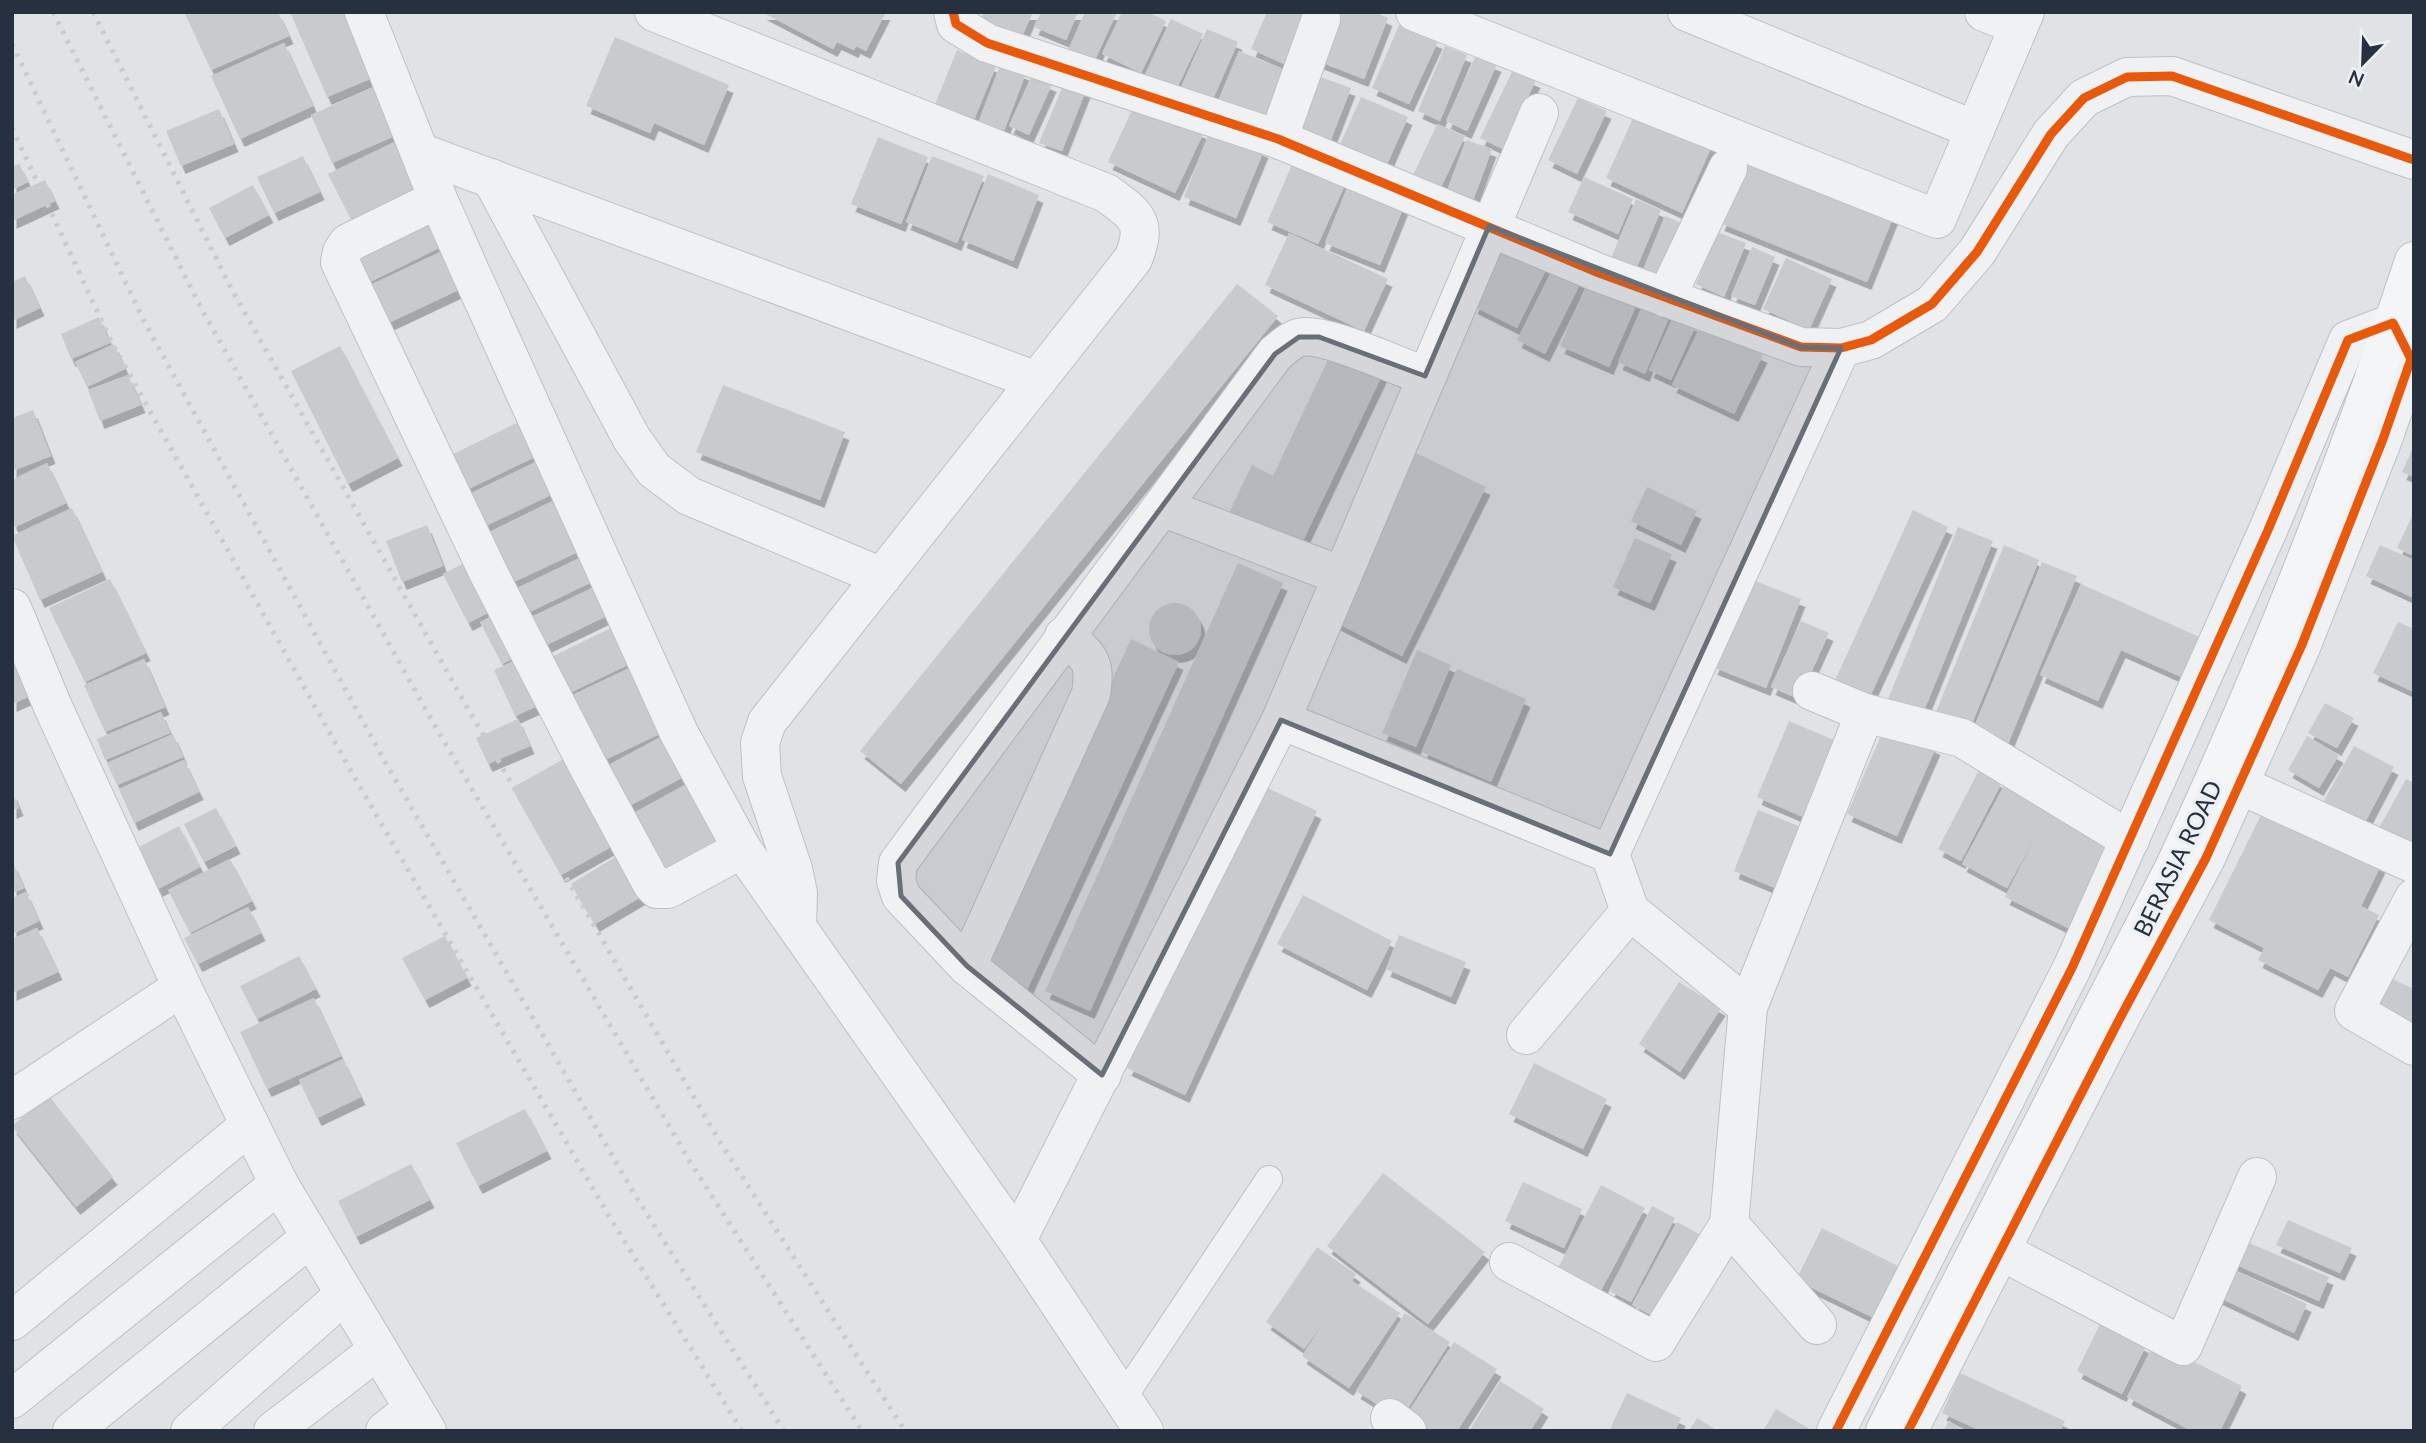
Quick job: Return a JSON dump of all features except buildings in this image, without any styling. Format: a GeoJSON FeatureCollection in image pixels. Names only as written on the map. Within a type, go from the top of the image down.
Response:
{"type":"FeatureCollection","features":[{"type":"Feature","properties":{"kind":"main road","name":"BERASIA ROAD"},"geometry":{"type":"LineString","coordinates":[[1885,1431],[2174,868],[2216,778],[2308,552],[2414,261]]}},
{"type":"Feature","properties":{"kind":"street"},"geometry":{"type":"LineString","coordinates":[[364,12],[438,199],[679,733],[742,849],[1017,1240],[1144,1431]]}},
{"type":"Feature","properties":{"kind":"street"},"geometry":{"type":"LineString","coordinates":[[654,12],[1105,192],[1133,212],[1141,227],[1140,242],[1133,259],[767,722],[760,743],[762,776],[793,869],[798,893],[797,925]]}},
{"type":"Feature","properties":{"kind":"street"},"geometry":{"type":"LineString","coordinates":[[953,12],[956,24],[987,43],[1278,139],[1599,273],[1801,347],[1841,348],[1871,340],[1932,304],[1977,251],[2051,134],[2084,98],[2127,77],[2172,76],[2414,160]]}},
{"type":"Feature","properties":{"kind":"street"},"geometry":{"type":"LineString","coordinates":[[1415,12],[1937,219],[2022,19],[1984,12]]}},
{"type":"Feature","properties":{"kind":"street"},"geometry":{"type":"LineString","coordinates":[[1687,12],[1975,130]]}},
{"type":"Feature","properties":{"kind":"street"},"geometry":{"type":"LineString","coordinates":[[1278,139],[1321,19]]}},
{"type":"Feature","properties":{"kind":"street"},"geometry":{"type":"LineString","coordinates":[[1017,1240],[1281,720],[1539,113]]}},
{"type":"Feature","properties":{"kind":"street"},"geometry":{"type":"LineString","coordinates":[[422,153],[1037,381]]}},
{"type":"Feature","properties":{"kind":"street"},"geometry":{"type":"LineString","coordinates":[[1666,298],[1728,168]]}},
{"type":"Feature","properties":{"kind":"street"},"geometry":{"type":"LineString","coordinates":[[491,178],[632,439],[654,470],[689,496],[881,577]]}},
{"type":"Feature","properties":{"kind":"street"},"geometry":{"type":"LineString","coordinates":[[438,199],[348,243],[340,262],[489,574],[652,884],[657,889],[668,889],[742,849]]}},
{"type":"Feature","properties":{"kind":"street"},"geometry":{"type":"LineString","coordinates":[[1102,1075],[967,966],[901,896],[896,881],[898,863],[1275,354],[1299,337],[1320,337],[1425,376]]}},
{"type":"Feature","properties":{"kind":"street"},"geometry":{"type":"LineString","coordinates":[[1836,1431],[2072,968],[2267,530],[2348,340],[2387,339],[2411,359],[2301,647],[2206,858],[2119,1020],[1908,1431]]}},
{"type":"Feature","properties":{"kind":"street"},"geometry":{"type":"LineString","coordinates":[[1748,1007],[1630,911],[1610,854],[1841,348]]}},
{"type":"Feature","properties":{"kind":"street"},"geometry":{"type":"LineString","coordinates":[[1162,507],[1342,576]]}},
{"type":"Feature","properties":{"kind":"street"},"geometry":{"type":"LineString","coordinates":[[12,608],[52,707],[182,987],[279,1184],[378,1350],[408,1423]]}},
{"type":"Feature","properties":{"kind":"street"},"geometry":{"type":"LineString","coordinates":[[967,966],[1091,694],[1094,672],[1086,654],[1064,636]]}},
{"type":"Feature","properties":{"kind":"street"},"geometry":{"type":"LineString","coordinates":[[1812,691],[1865,713],[1962,738],[2130,839]]}},
{"type":"Feature","properties":{"kind":"street"},"geometry":{"type":"LineString","coordinates":[[1509,1262],[1656,1342],[1729,1224],[1748,1007],[1865,713]]}},
{"type":"Feature","properties":{"kind":"street"},"geometry":{"type":"LineString","coordinates":[[1281,720],[1610,854]]}},
{"type":"Feature","properties":{"kind":"street"},"geometry":{"type":"LineString","coordinates":[[2240,785],[2414,864]]}},
{"type":"Feature","properties":{"kind":"street"},"geometry":{"type":"LineString","coordinates":[[2414,898],[2354,1011],[2414,1046]]}},
{"type":"Feature","properties":{"kind":"street"},"geometry":{"type":"LineString","coordinates":[[1526,1035],[1630,911]]}},
{"type":"Feature","properties":{"kind":"street"},"geometry":{"type":"LineString","coordinates":[[12,1101],[182,987]]}},
{"type":"Feature","properties":{"kind":"street"},"geometry":{"type":"LineString","coordinates":[[12,1321],[250,1125]]}},
{"type":"Feature","properties":{"kind":"street"},"geometry":{"type":"LineString","coordinates":[[2001,1251],[2183,1346],[2257,1177]]}},
{"type":"Feature","properties":{"kind":"street"},"geometry":{"type":"LineString","coordinates":[[12,1399],[279,1184]]}},
{"type":"Feature","properties":{"kind":"street"},"geometry":{"type":"LineString","coordinates":[[1729,1224],[1817,1325]]}},
{"type":"Feature","properties":{"kind":"street"},"geometry":{"type":"LineString","coordinates":[[72,1431],[311,1237]]}},
{"type":"Feature","properties":{"kind":"street"},"geometry":{"type":"LineString","coordinates":[[190,1431],[345,1294]]}},
{"type":"Feature","properties":{"kind":"street"},"geometry":{"type":"LineString","coordinates":[[273,1431],[378,1350]]}},
{"type":"Feature","properties":{"kind":"lane"},"geometry":{"type":"LineString","coordinates":[[1123,1398],[1269,1179]]}},
{"type":"Feature","properties":{"kind":"highlighted area"},"geometry":{"type":"Polygon","coordinates":[[[1489,226],[1801,347],[1841,348],[1610,854],[1281,720],[1102,1075],[967,966],[901,896],[898,863],[1275,354],[1299,337],[1319,337],[1425,376],[1489,226]]]}},
{"type":"Feature","properties":{"kind":"railway"},"geometry":{"type":"LineString","coordinates":[[53,12],[200,306],[435,726],[689,1160],[862,1431]]}},
{"type":"Feature","properties":{"kind":"railway"},"geometry":{"type":"LineString","coordinates":[[93,12],[232,290],[467,707],[720,1142],[905,1431]]}},
{"type":"Feature","properties":{"kind":"railway"},"geometry":{"type":"LineString","coordinates":[[12,44],[144,321],[384,760],[635,1195],[784,1431]]}},
{"type":"Feature","properties":{"kind":"railway"},"geometry":{"type":"LineString","coordinates":[[12,128],[112,343],[356,780],[609,1216],[742,1431]]}},
{"type":"Feature","properties":{"kind":"cycle path"},"geometry":{"type":"LineString","coordinates":[[953,12],[956,24],[987,43],[1278,139],[1599,273],[1801,347],[1841,348],[1871,340],[1932,304],[1977,252],[2051,134],[2084,98],[2127,77],[2172,76],[2414,160]]}},
{"type":"Feature","properties":{"kind":"cycle path"},"geometry":{"type":"LineString","coordinates":[[1836,1431],[2072,968],[2268,530],[2348,340],[2393,323],[2411,359],[2383,439],[2301,647],[2206,858],[2119,1020],[1908,1431]]}}]}
